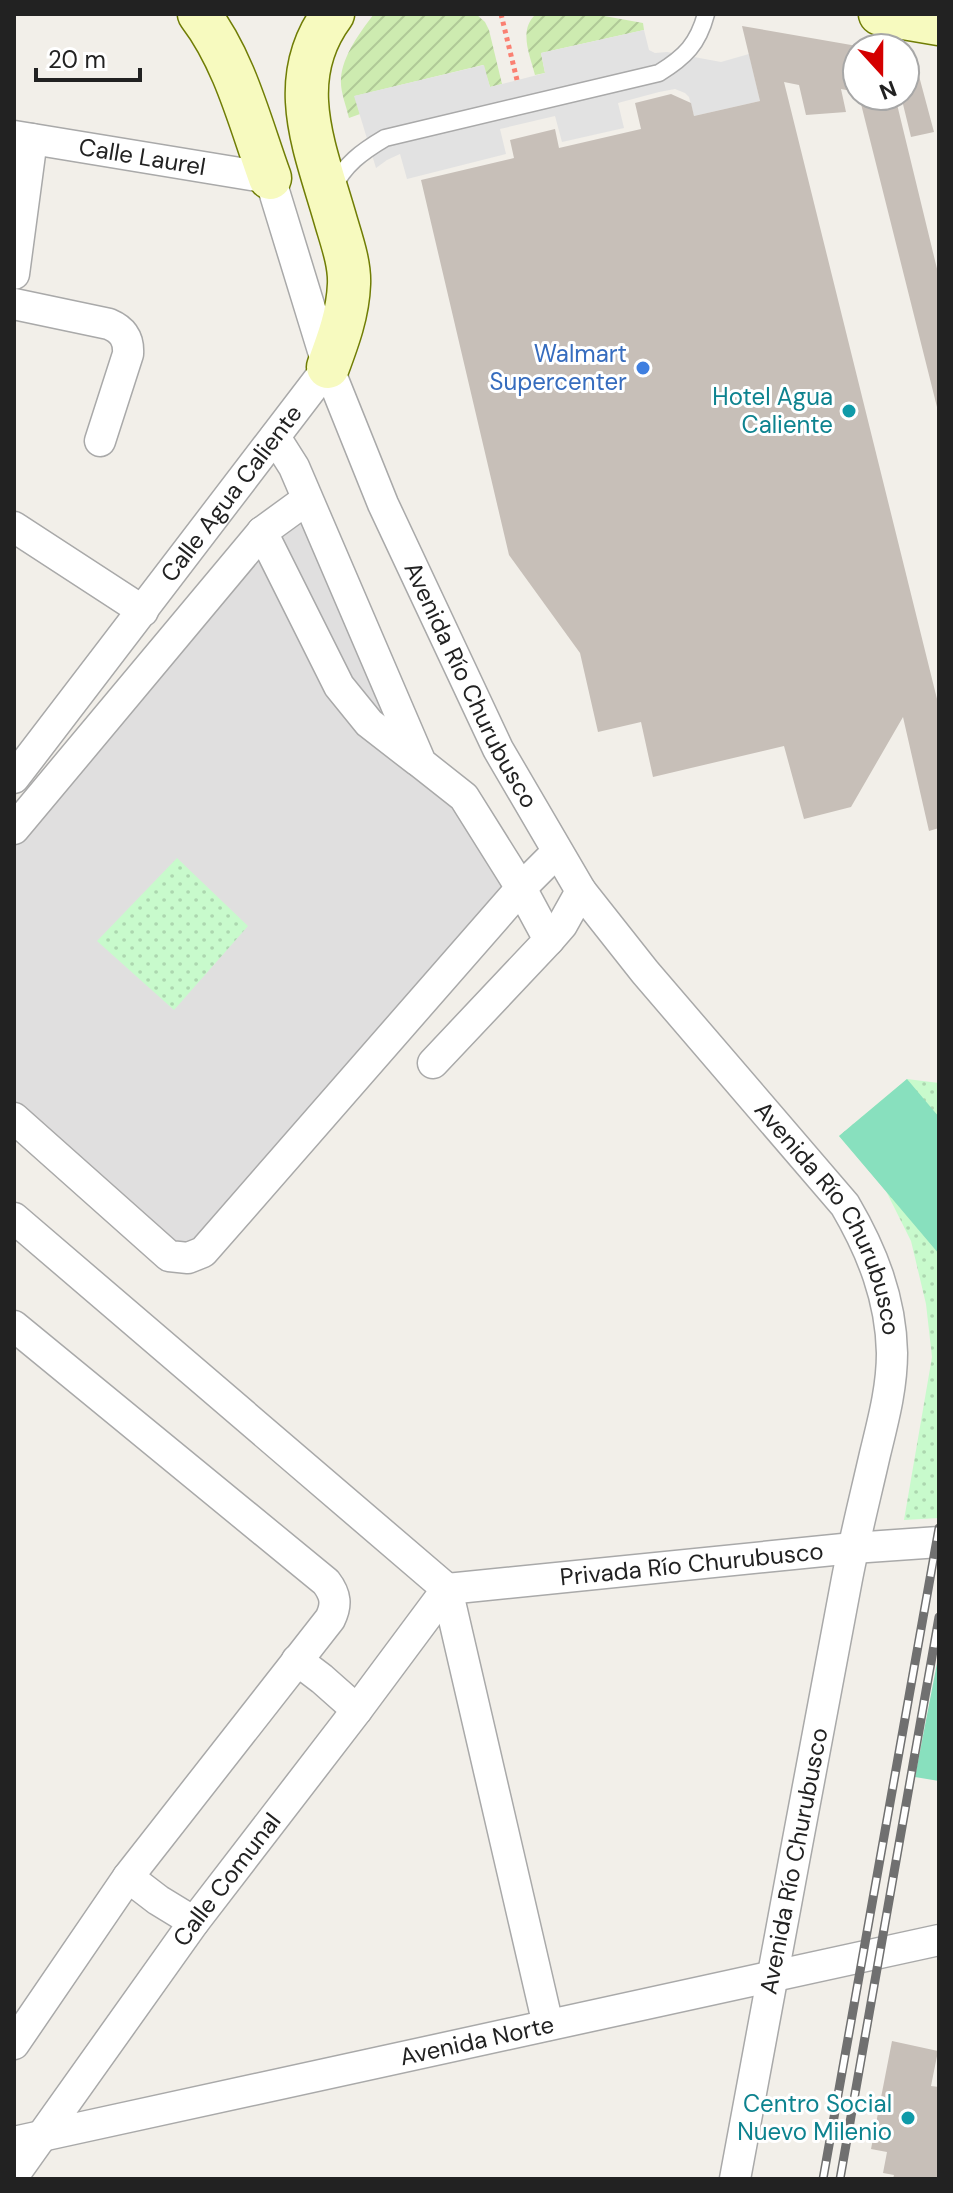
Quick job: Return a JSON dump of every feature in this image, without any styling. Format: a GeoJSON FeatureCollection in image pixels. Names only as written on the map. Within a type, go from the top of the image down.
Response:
{"type":"FeatureCollection","features":[{"type":"Feature","properties":{"kind":"main road"},"geometry":{"type":"LineString","coordinates":[[199,14],[212,30],[231,70],[270,178]]}},
{"type":"Feature","properties":{"kind":"main road"},"geometry":{"type":"LineString","coordinates":[[328,367],[345,318],[349,282],[342,240],[308,123],[305,83],[311,53],[333,14]]}},
{"type":"Feature","properties":{"kind":"main road"},"geometry":{"type":"LineString","coordinates":[[880,14],[939,24]]}},
{"type":"Feature","properties":{"kind":"street","name":"Calle Laurel"},"geometry":{"type":"LineString","coordinates":[[23,137],[270,178]]}},
{"type":"Feature","properties":{"kind":"street"},"geometry":{"type":"LineString","coordinates":[[14,274],[23,137]]}},
{"type":"Feature","properties":{"kind":"street"},"geometry":{"type":"LineString","coordinates":[[270,178],[328,367]]}},
{"type":"Feature","properties":{"kind":"street"},"geometry":{"type":"LineString","coordinates":[[14,304],[109,324],[125,335],[128,354],[100,441]]}},
{"type":"Feature","properties":{"kind":"street","name":"Calle Agua Caliente"},"geometry":{"type":"LineString","coordinates":[[14,778],[328,367]]}},
{"type":"Feature","properties":{"kind":"street","name":"Avenida Río Churubusco"},"geometry":{"type":"LineString","coordinates":[[328,367],[383,504],[498,749],[557,852],[581,891],[645,972],[845,1205],[876,1265],[885,1296],[892,1354],[890,1383],[853,1548],[735,2179]]}},
{"type":"Feature","properties":{"kind":"street"},"geometry":{"type":"LineString","coordinates":[[275,437],[294,467],[421,763]]}},
{"type":"Feature","properties":{"kind":"street"},"geometry":{"type":"LineString","coordinates":[[14,829],[262,532],[306,500]]}},
{"type":"Feature","properties":{"kind":"street"},"geometry":{"type":"LineString","coordinates":[[14,527],[143,611]]}},
{"type":"Feature","properties":{"kind":"street"},"geometry":{"type":"LineString","coordinates":[[262,532],[339,686],[369,723],[464,797],[521,888],[549,940]]}},
{"type":"Feature","properties":{"kind":"street"},"geometry":{"type":"LineString","coordinates":[[14,1118],[169,1256],[188,1258],[203,1252],[521,888],[557,852]]}},
{"type":"Feature","properties":{"kind":"street"},"geometry":{"type":"LineString","coordinates":[[433,1063],[562,925],[581,891]]}},
{"type":"Feature","properties":{"kind":"street"},"geometry":{"type":"LineString","coordinates":[[14,1218],[447,1589],[548,2025]]}},
{"type":"Feature","properties":{"kind":"street"},"geometry":{"type":"LineString","coordinates":[[14,1326],[326,1582],[335,1600],[330,1619],[128,1877],[14,2044]]}},
{"type":"Feature","properties":{"kind":"street","name":"Privada Río Churubusco"},"geometry":{"type":"LineString","coordinates":[[447,1589],[939,1542]]}},
{"type":"Feature","properties":{"kind":"street","name":"Calle Comunal"},"geometry":{"type":"LineString","coordinates":[[14,2175],[194,1922],[447,1589]]}},
{"type":"Feature","properties":{"kind":"street"},"geometry":{"type":"LineString","coordinates":[[297,1660],[357,1710]]}},
{"type":"Feature","properties":{"kind":"street"},"geometry":{"type":"LineString","coordinates":[[128,1877],[194,1922]]}},
{"type":"Feature","properties":{"kind":"street","name":"Avenida Norte"},"geometry":{"type":"LineString","coordinates":[[14,2142],[939,1940]]}},
{"type":"Feature","properties":{"kind":"lane"},"geometry":{"type":"LineString","coordinates":[[330,199],[337,179],[352,161],[385,138],[659,73],[679,61],[694,44],[706,14]]}},
{"type":"Feature","properties":{"kind":"path"},"geometry":{"type":"LineString","coordinates":[[501,14],[517,80]]}},
{"type":"Feature","properties":{"kind":"shaded area"},"geometry":{"type":"Polygon","coordinates":[[[644,30],[649,50],[655,53],[667,52],[721,62],[749,54],[760,101],[694,116],[689,97],[675,89],[618,103],[624,128],[562,142],[555,116],[500,129],[506,154],[407,179],[400,154],[376,168],[354,96],[484,65],[490,87],[545,73],[541,53],[644,30]]]}},
{"type":"Feature","properties":{"kind":"shaded area"},"geometry":{"type":"Polygon","coordinates":[[[306,500],[421,763],[521,888],[188,1258],[14,1118],[14,829],[306,500]]]}},
{"type":"Feature","properties":{"kind":"green space"},"geometry":{"type":"Polygon","coordinates":[[[374,14],[476,14],[489,30],[502,84],[490,87],[483,65],[355,96],[360,114],[349,118],[341,88],[342,70],[353,44],[374,14]]]}},
{"type":"Feature","properties":{"kind":"green space"},"geometry":{"type":"Polygon","coordinates":[[[536,14],[593,14],[643,23],[644,30],[541,53],[545,73],[535,75],[526,35],[536,14]]]}},
{"type":"Feature","properties":{"kind":"green space"},"geometry":{"type":"Polygon","coordinates":[[[177,858],[248,926],[174,1010],[97,941],[177,858]]]}},
{"type":"Feature","properties":{"kind":"green space"},"geometry":{"type":"Polygon","coordinates":[[[907,1079],[939,1083],[939,1518],[904,1520],[932,1357],[926,1304],[911,1241],[886,1191],[839,1136],[907,1079]]]}},
{"type":"Feature","properties":{"kind":"green space"},"geometry":{"type":"Polygon","coordinates":[[[907,1079],[939,1117],[939,1254],[839,1136],[907,1079]]]}},
{"type":"Feature","properties":{"kind":"green space"},"geometry":{"type":"Polygon","coordinates":[[[939,1653],[939,1781],[915,1777],[939,1653]]]}},
{"type":"Feature","properties":{"kind":"building","name":"Walmart Supercenter"},"geometry":{"type":"Polygon","coordinates":[[[742,26],[841,43],[841,112],[846,112],[806,115],[799,85],[784,82],[939,707],[939,828],[929,831],[903,717],[851,807],[804,819],[784,746],[653,777],[641,722],[598,732],[580,653],[509,555],[421,180],[514,158],[510,140],[555,129],[559,148],[641,129],[635,103],[671,94],[691,103],[694,116],[760,101],[742,26]]]}},
{"type":"Feature","properties":{"kind":"building"},"geometry":{"type":"Polygon","coordinates":[[[921,83],[934,132],[911,137],[905,112],[921,112],[921,83]]]}},
{"type":"Feature","properties":{"kind":"building"},"geometry":{"type":"Polygon","coordinates":[[[863,112],[899,112],[939,277],[939,415],[863,112]]]}},
{"type":"Feature","properties":{"kind":"building","name":"Centro Social Nuevo Milenio"},"geometry":{"type":"Polygon","coordinates":[[[892,2041],[938,2051],[931,2086],[939,2087],[939,2179],[893,2179],[894,2175],[883,2173],[887,2152],[871,2149],[892,2041]]]}},
{"type":"Feature","properties":{"kind":"railway"},"geometry":{"type":"LineString","coordinates":[[823,2179],[939,1528]]}},
{"type":"Feature","properties":{"kind":"railway"},"geometry":{"type":"LineString","coordinates":[[840,2179],[939,1617]]}},
{"type":"Feature","properties":{"kind":"place","name":"Walmart Supercenter"},"geometry":{"type":"Point","coordinates":[643,368]}},
{"type":"Feature","properties":{"kind":"place","name":"Hotel Agua Caliente"},"geometry":{"type":"Point","coordinates":[849,411]}},
{"type":"Feature","properties":{"kind":"place","name":"Centro Social Nuevo Milenio"},"geometry":{"type":"Point","coordinates":[908,2118]}}]}
